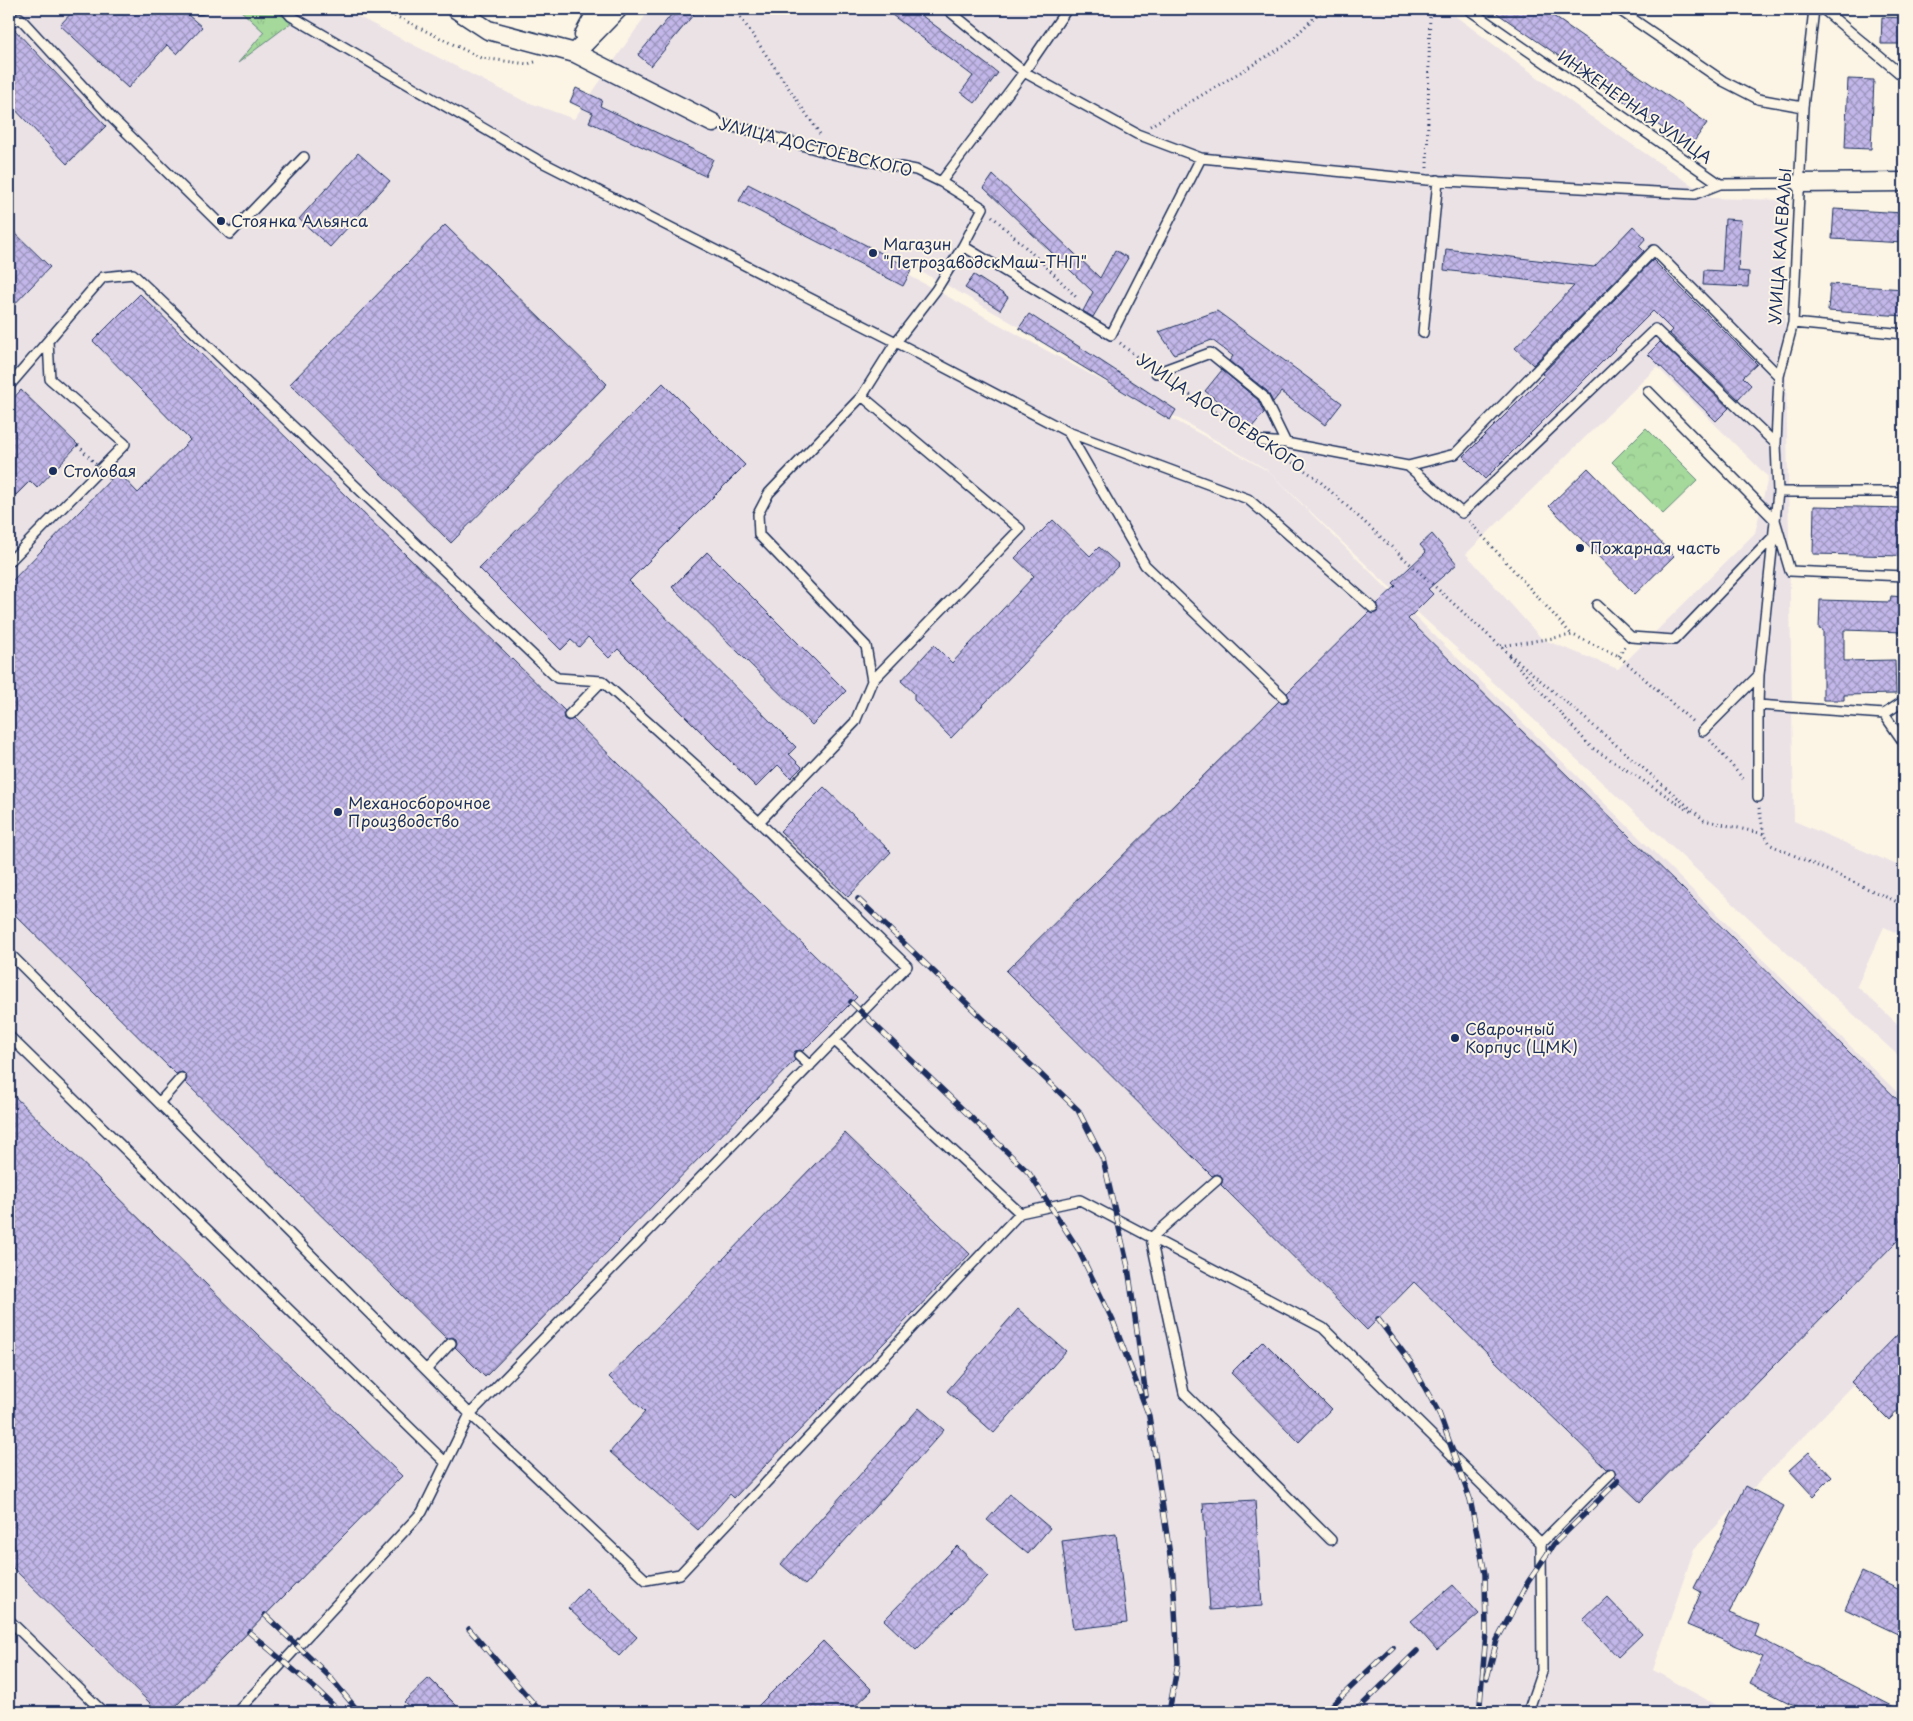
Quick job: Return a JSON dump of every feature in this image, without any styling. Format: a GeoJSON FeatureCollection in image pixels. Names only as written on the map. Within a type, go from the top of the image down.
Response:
{"type":"FeatureCollection","features":[{"type":"Feature","properties":{"kind":"street","name":"УЛИЦА ДОСТОЕВСКОГО"},"geometry":{"type":"LineString","coordinates":[[456,9],[488,30],[575,53],[714,123]]}},
{"type":"Feature","properties":{"kind":"street"},"geometry":{"type":"LineString","coordinates":[[575,53],[598,9]]}},
{"type":"Feature","properties":{"kind":"street"},"geometry":{"type":"LineString","coordinates":[[575,53],[618,9]]}},
{"type":"Feature","properties":{"kind":"street"},"geometry":{"type":"LineString","coordinates":[[1800,183],[1904,182]]}},
{"type":"Feature","properties":{"kind":"lane"},"geometry":{"type":"LineString","coordinates":[[284,9],[291,16],[536,159],[896,342],[1068,432],[1248,499],[1373,608]]}},
{"type":"Feature","properties":{"kind":"lane"},"geometry":{"type":"LineString","coordinates":[[947,9],[1024,72],[1137,134],[1201,158],[1426,180],[1695,194],[1720,184]]}},
{"type":"Feature","properties":{"kind":"lane"},"geometry":{"type":"LineString","coordinates":[[941,182],[1024,72],[1067,9]]}},
{"type":"Feature","properties":{"kind":"lane","name":"ИНЖЕНЕРНАЯ УЛИЦА"},"geometry":{"type":"LineString","coordinates":[[1468,9],[1720,184],[1800,183]]}},
{"type":"Feature","properties":{"kind":"lane"},"geometry":{"type":"LineString","coordinates":[[1618,9],[1723,81],[1758,99],[1804,107]]}},
{"type":"Feature","properties":{"kind":"lane","name":"УЛИЦА КАЛЕВАЛЫ"},"geometry":{"type":"LineString","coordinates":[[1758,797],[1759,675],[1778,492],[1776,444],[1779,376],[1793,324],[1804,107],[1814,9]]}},
{"type":"Feature","properties":{"kind":"lane"},"geometry":{"type":"LineString","coordinates":[[1823,9],[1904,77]]}},
{"type":"Feature","properties":{"kind":"lane"},"geometry":{"type":"LineString","coordinates":[[9,23],[20,18],[113,119],[230,234],[304,156]]}},
{"type":"Feature","properties":{"kind":"lane","name":"УЛИЦА ДОСТОЕВСКОГО"},"geometry":{"type":"LineString","coordinates":[[714,123],[749,130],[833,154],[916,170],[941,182],[983,208]]}},
{"type":"Feature","properties":{"kind":"lane"},"geometry":{"type":"LineString","coordinates":[[963,246],[1110,334],[1201,158]]}},
{"type":"Feature","properties":{"kind":"lane"},"geometry":{"type":"LineString","coordinates":[[1423,333],[1438,180]]}},
{"type":"Feature","properties":{"kind":"lane"},"geometry":{"type":"LineString","coordinates":[[872,681],[866,646],[759,535],[758,514],[769,493],[862,396],[896,342],[936,290],[963,246],[983,208]]}},
{"type":"Feature","properties":{"kind":"lane"},"geometry":{"type":"LineString","coordinates":[[1260,441],[1286,443],[1408,466],[1455,454],[1654,250],[1779,376]]}},
{"type":"Feature","properties":{"kind":"lane"},"geometry":{"type":"LineString","coordinates":[[9,386],[103,277],[134,274],[557,678],[602,681],[759,822],[908,966],[470,1414],[422,1512],[237,1712]]}},
{"type":"Feature","properties":{"kind":"lane"},"geometry":{"type":"LineString","coordinates":[[1793,324],[1904,334]]}},
{"type":"Feature","properties":{"kind":"lane"},"geometry":{"type":"LineString","coordinates":[[1408,466],[1462,513],[1655,329],[1776,444]]}},
{"type":"Feature","properties":{"kind":"lane"},"geometry":{"type":"LineString","coordinates":[[9,562],[125,444],[50,379],[48,342]]}},
{"type":"Feature","properties":{"kind":"lane"},"geometry":{"type":"LineString","coordinates":[[1156,373],[1210,353],[1263,396],[1286,443]]}},
{"type":"Feature","properties":{"kind":"lane"},"geometry":{"type":"LineString","coordinates":[[1648,391],[1775,520],[1790,571],[1904,576]]}},
{"type":"Feature","properties":{"kind":"lane"},"geometry":{"type":"LineString","coordinates":[[759,822],[855,722],[872,681],[1020,529],[862,396]]}},
{"type":"Feature","properties":{"kind":"lane"},"geometry":{"type":"LineString","coordinates":[[1068,432],[1145,565],[1283,697]]}},
{"type":"Feature","properties":{"kind":"lane"},"geometry":{"type":"LineString","coordinates":[[1778,492],[1904,492]]}},
{"type":"Feature","properties":{"kind":"lane"},"geometry":{"type":"LineString","coordinates":[[1597,605],[1631,638],[1674,640],[1772,538]]}},
{"type":"Feature","properties":{"kind":"lane"},"geometry":{"type":"LineString","coordinates":[[1703,731],[1759,675]]}},
{"type":"Feature","properties":{"kind":"lane"},"geometry":{"type":"LineString","coordinates":[[569,715],[602,681]]}},
{"type":"Feature","properties":{"kind":"lane"},"geometry":{"type":"LineString","coordinates":[[1758,705],[1884,714],[1904,701]]}},
{"type":"Feature","properties":{"kind":"lane"},"geometry":{"type":"LineString","coordinates":[[1884,714],[1904,743]]}},
{"type":"Feature","properties":{"kind":"lane"},"geometry":{"type":"LineString","coordinates":[[9,953],[470,1414],[646,1580],[680,1574],[1020,1213],[1080,1200],[1323,1328],[1541,1543],[1542,1671],[1528,1712]]}},
{"type":"Feature","properties":{"kind":"lane"},"geometry":{"type":"LineString","coordinates":[[9,1036],[446,1463]]}},
{"type":"Feature","properties":{"kind":"lane"},"geometry":{"type":"LineString","coordinates":[[835,1041],[1020,1213]]}},
{"type":"Feature","properties":{"kind":"lane"},"geometry":{"type":"LineString","coordinates":[[799,1056],[810,1066]]}},
{"type":"Feature","properties":{"kind":"lane"},"geometry":{"type":"LineString","coordinates":[[159,1103],[181,1078]]}},
{"type":"Feature","properties":{"kind":"lane"},"geometry":{"type":"LineString","coordinates":[[1151,1238],[1217,1180]]}},
{"type":"Feature","properties":{"kind":"lane"},"geometry":{"type":"LineString","coordinates":[[1151,1238],[1184,1393],[1331,1540]]}},
{"type":"Feature","properties":{"kind":"lane"},"geometry":{"type":"LineString","coordinates":[[426,1370],[451,1343]]}},
{"type":"Feature","properties":{"kind":"lane"},"geometry":{"type":"LineString","coordinates":[[1541,1543],[1610,1474]]}},
{"type":"Feature","properties":{"kind":"lane"},"geometry":{"type":"LineString","coordinates":[[9,1620],[103,1712]]}},
{"type":"Feature","properties":{"kind":"path"},"geometry":{"type":"LineString","coordinates":[[381,9],[481,58],[528,64],[546,60]]}},
{"type":"Feature","properties":{"kind":"path"},"geometry":{"type":"LineString","coordinates":[[736,9],[833,154]]}},
{"type":"Feature","properties":{"kind":"path"},"geometry":{"type":"LineString","coordinates":[[1137,134],[1286,45],[1323,9]]}},
{"type":"Feature","properties":{"kind":"path"},"geometry":{"type":"LineString","coordinates":[[1426,180],[1430,9]]}},
{"type":"Feature","properties":{"kind":"path"},"geometry":{"type":"LineString","coordinates":[[983,208],[1051,271],[1077,299]]}},
{"type":"Feature","properties":{"kind":"path","name":"УЛИЦА ДОСТОЕВСКОГО"},"geometry":{"type":"LineString","coordinates":[[1110,334],[1156,373],[1260,441]]}},
{"type":"Feature","properties":{"kind":"path"},"geometry":{"type":"LineString","coordinates":[[78,445],[110,480]]}},
{"type":"Feature","properties":{"kind":"path","name":"УЛИЦА ДОСТОЕВСКОГО"},"geometry":{"type":"LineString","coordinates":[[1283,456],[1315,477],[1500,646]]}},
{"type":"Feature","properties":{"kind":"path"},"geometry":{"type":"LineString","coordinates":[[1462,513],[1573,635],[1619,656],[1703,731],[1758,797],[1764,834],[1771,845],[1904,905]]}},
{"type":"Feature","properties":{"kind":"path"},"geometry":{"type":"LineString","coordinates":[[1500,646],[1573,635]]}},
{"type":"Feature","properties":{"kind":"path"},"geometry":{"type":"LineString","coordinates":[[1500,646],[1591,747],[1704,820],[1764,834]]}},
{"type":"Feature","properties":{"kind":"path"},"geometry":{"type":"LineString","coordinates":[[1500,646],[1704,820]]}},
{"type":"Feature","properties":{"kind":"shaded area"},"geometry":{"type":"Polygon","coordinates":[[[9,9],[343,9],[522,100],[574,119],[650,9],[1446,9],[1590,116],[1711,198],[1783,200],[1794,821],[1904,868],[1904,936],[1884,927],[1857,986],[1904,1030],[1904,1061],[1378,576],[1266,469],[943,283],[741,184],[1268,471],[1904,1099],[1904,1333],[1694,1549],[1653,1670],[1729,1712],[9,1712],[9,9]],[[1657,367],[1466,554],[1542,639],[1618,669],[1755,533],[1768,477],[1657,367]]]}},
{"type":"Feature","properties":{"kind":"green space"},"geometry":{"type":"Polygon","coordinates":[[[239,9],[272,9],[292,22],[238,63],[264,32],[239,9]]]}},
{"type":"Feature","properties":{"kind":"green space"},"geometry":{"type":"Polygon","coordinates":[[[1646,428],[1698,480],[1663,514],[1612,462],[1646,428]]]}},
{"type":"Feature","properties":{"kind":"building"},"geometry":{"type":"Polygon","coordinates":[[[75,9],[181,9],[202,27],[177,54],[167,45],[128,88],[60,25],[75,9]]]}},
{"type":"Feature","properties":{"kind":"building"},"geometry":{"type":"Polygon","coordinates":[[[676,9],[698,9],[651,66],[638,55],[676,9]]]}},
{"type":"Feature","properties":{"kind":"building"},"geometry":{"type":"Polygon","coordinates":[[[884,9],[913,9],[998,73],[975,103],[961,92],[973,76],[884,9]]]}},
{"type":"Feature","properties":{"kind":"building"},"geometry":{"type":"Polygon","coordinates":[[[1491,9],[1543,9],[1707,123],[1690,147],[1491,9]]]}},
{"type":"Feature","properties":{"kind":"building"},"geometry":{"type":"Polygon","coordinates":[[[1882,17],[1904,18],[1904,44],[1881,44],[1882,17]]]}},
{"type":"Feature","properties":{"kind":"building"},"geometry":{"type":"Polygon","coordinates":[[[13,28],[106,126],[67,164],[9,103],[9,29],[13,28]]]}},
{"type":"Feature","properties":{"kind":"building"},"geometry":{"type":"Polygon","coordinates":[[[1848,79],[1874,80],[1871,149],[1845,148],[1848,79]]]}},
{"type":"Feature","properties":{"kind":"building"},"geometry":{"type":"Polygon","coordinates":[[[576,88],[602,100],[600,106],[713,159],[705,176],[589,122],[593,113],[570,102],[576,88]]]}},
{"type":"Feature","properties":{"kind":"building"},"geometry":{"type":"Polygon","coordinates":[[[358,153],[390,181],[330,247],[299,219],[358,153]]]}},
{"type":"Feature","properties":{"kind":"building"},"geometry":{"type":"Polygon","coordinates":[[[993,175],[1100,278],[1115,250],[1128,258],[1093,317],[1083,311],[1093,292],[984,188],[993,175]]]}},
{"type":"Feature","properties":{"kind":"building"},"geometry":{"type":"Polygon","coordinates":[[[748,184],[912,269],[903,286],[739,201],[748,184]]]}},
{"type":"Feature","properties":{"kind":"building"},"geometry":{"type":"Polygon","coordinates":[[[1834,209],[1904,213],[1904,243],[1832,239],[1834,209]]]}},
{"type":"Feature","properties":{"kind":"building"},"geometry":{"type":"Polygon","coordinates":[[[1725,219],[1741,220],[1738,271],[1749,272],[1748,287],[1703,285],[1704,270],[1722,271],[1725,219]]]}},
{"type":"Feature","properties":{"kind":"building"},"geometry":{"type":"Polygon","coordinates":[[[445,225],[607,384],[451,543],[290,384],[445,225]]]}},
{"type":"Feature","properties":{"kind":"building"},"geometry":{"type":"Polygon","coordinates":[[[1633,226],[1646,238],[1639,246],[1644,251],[1533,365],[1515,348],[1574,286],[1444,270],[1446,249],[1594,267],[1633,226]]]}},
{"type":"Feature","properties":{"kind":"building"},"geometry":{"type":"Polygon","coordinates":[[[9,227],[50,267],[9,310],[9,227]]]}},
{"type":"Feature","properties":{"kind":"building"},"geometry":{"type":"Polygon","coordinates":[[[1653,260],[1757,364],[1743,377],[1751,385],[1738,399],[1669,333],[1672,330],[1653,311],[1485,479],[1463,457],[1544,376],[1542,374],[1653,260]]]}},
{"type":"Feature","properties":{"kind":"building"},"geometry":{"type":"Polygon","coordinates":[[[974,275],[1008,297],[1000,310],[965,288],[974,275]]]}},
{"type":"Feature","properties":{"kind":"building"},"geometry":{"type":"Polygon","coordinates":[[[1830,284],[1904,289],[1904,316],[1828,311],[1830,284]]]}},
{"type":"Feature","properties":{"kind":"building","name":"Механосборочное Производство"},"geometry":{"type":"Polygon","coordinates":[[[140,294],[565,711],[563,714],[564,719],[568,721],[573,719],[857,997],[803,1051],[795,1051],[793,1055],[795,1060],[485,1377],[455,1347],[457,1344],[456,1339],[452,1337],[447,1339],[185,1082],[187,1079],[185,1074],[182,1072],[176,1074],[9,909],[9,584],[118,472],[138,493],[190,440],[93,341],[140,294]]]}},
{"type":"Feature","properties":{"kind":"building"},"geometry":{"type":"Polygon","coordinates":[[[1217,311],[1342,403],[1325,425],[1281,392],[1273,402],[1267,391],[1229,361],[1233,356],[1212,340],[1174,354],[1159,332],[1217,311]]]}},
{"type":"Feature","properties":{"kind":"building"},"geometry":{"type":"Polygon","coordinates":[[[1029,314],[1176,410],[1170,420],[1019,328],[1029,314]]]}},
{"type":"Feature","properties":{"kind":"building"},"geometry":{"type":"Polygon","coordinates":[[[1660,342],[1729,408],[1716,421],[1648,354],[1660,342]]]}},
{"type":"Feature","properties":{"kind":"building"},"geometry":{"type":"Polygon","coordinates":[[[1222,370],[1258,400],[1264,413],[1251,428],[1205,391],[1222,370]]]}},
{"type":"Feature","properties":{"kind":"building"},"geometry":{"type":"Polygon","coordinates":[[[663,383],[745,465],[629,581],[796,747],[789,754],[802,767],[791,778],[778,765],[756,787],[618,649],[609,658],[588,637],[579,647],[571,640],[561,650],[479,568],[663,383]]]}},
{"type":"Feature","properties":{"kind":"building"},"geometry":{"type":"Polygon","coordinates":[[[21,390],[78,445],[37,488],[30,481],[16,495],[9,488],[9,403],[21,390]]]}},
{"type":"Feature","properties":{"kind":"building"},"geometry":{"type":"Polygon","coordinates":[[[1588,468],[1674,556],[1635,594],[1549,506],[1588,468]]]}},
{"type":"Feature","properties":{"kind":"building"},"geometry":{"type":"Polygon","coordinates":[[[1814,506],[1904,508],[1904,556],[1813,554],[1814,506]]]}},
{"type":"Feature","properties":{"kind":"building"},"geometry":{"type":"Polygon","coordinates":[[[1053,520],[1090,556],[1099,547],[1119,565],[951,738],[914,700],[914,693],[901,681],[934,645],[952,663],[1034,576],[1015,558],[1053,520]]]}},
{"type":"Feature","properties":{"kind":"building","name":"Сварочный Корпус (ЦМК)"},"geometry":{"type":"Polygon","coordinates":[[[1432,534],[1457,564],[1428,589],[1433,594],[1408,619],[1904,1106],[1904,1234],[1640,1502],[1615,1478],[1616,1473],[1614,1469],[1606,1469],[1414,1282],[1367,1330],[1221,1185],[1223,1179],[1221,1176],[1216,1174],[1212,1176],[1006,971],[1279,701],[1282,703],[1287,702],[1289,698],[1287,693],[1369,612],[1372,614],[1377,612],[1379,609],[1377,604],[1396,586],[1393,583],[1426,552],[1420,545],[1432,534]]]}},
{"type":"Feature","properties":{"kind":"building"},"geometry":{"type":"Polygon","coordinates":[[[707,552],[846,691],[812,725],[672,587],[707,552]]]}},
{"type":"Feature","properties":{"kind":"building"},"geometry":{"type":"Polygon","coordinates":[[[1891,596],[1904,597],[1904,632],[1844,630],[1844,661],[1895,660],[1896,694],[1844,695],[1844,700],[1823,700],[1823,630],[1819,629],[1820,600],[1890,602],[1891,596]]]}},
{"type":"Feature","properties":{"kind":"building"},"geometry":{"type":"Polygon","coordinates":[[[824,787],[891,852],[848,897],[780,831],[824,787]]]}},
{"type":"Feature","properties":{"kind":"building"},"geometry":{"type":"Polygon","coordinates":[[[9,1091],[402,1476],[170,1712],[159,1712],[9,1564],[9,1091]]]}},
{"type":"Feature","properties":{"kind":"building"},"geometry":{"type":"Polygon","coordinates":[[[845,1133],[970,1254],[734,1498],[730,1494],[698,1530],[610,1452],[645,1412],[609,1377],[845,1133]]]}},
{"type":"Feature","properties":{"kind":"building"},"geometry":{"type":"Polygon","coordinates":[[[1018,1309],[1066,1351],[994,1433],[947,1391],[1018,1309]]]}},
{"type":"Feature","properties":{"kind":"building"},"geometry":{"type":"Polygon","coordinates":[[[1904,1328],[1904,1404],[1889,1420],[1851,1382],[1904,1328]]]}},
{"type":"Feature","properties":{"kind":"building"},"geometry":{"type":"Polygon","coordinates":[[[1263,1341],[1331,1409],[1299,1442],[1231,1373],[1263,1341]]]}},
{"type":"Feature","properties":{"kind":"building"},"geometry":{"type":"Polygon","coordinates":[[[919,1408],[944,1430],[805,1585],[781,1564],[919,1408]]]}},
{"type":"Feature","properties":{"kind":"building"},"geometry":{"type":"Polygon","coordinates":[[[1809,1452],[1832,1477],[1813,1496],[1789,1470],[1809,1452]]]}},
{"type":"Feature","properties":{"kind":"building"},"geometry":{"type":"Polygon","coordinates":[[[1746,1486],[1784,1506],[1729,1613],[1759,1625],[1755,1636],[1904,1712],[1807,1712],[1750,1683],[1763,1657],[1687,1625],[1701,1592],[1694,1588],[1746,1486]]]}},
{"type":"Feature","properties":{"kind":"building"},"geometry":{"type":"Polygon","coordinates":[[[1010,1494],[1050,1528],[1028,1554],[987,1520],[1010,1494]]]}},
{"type":"Feature","properties":{"kind":"building"},"geometry":{"type":"Polygon","coordinates":[[[1255,1500],[1262,1606],[1210,1610],[1203,1503],[1255,1500]]]}},
{"type":"Feature","properties":{"kind":"building"},"geometry":{"type":"Polygon","coordinates":[[[1116,1534],[1127,1623],[1073,1629],[1062,1541],[1116,1534]]]}},
{"type":"Feature","properties":{"kind":"building"},"geometry":{"type":"Polygon","coordinates":[[[957,1546],[988,1576],[916,1650],[884,1620],[957,1546]]]}},
{"type":"Feature","properties":{"kind":"building"},"geometry":{"type":"Polygon","coordinates":[[[1862,1572],[1904,1592],[1904,1637],[1845,1609],[1862,1572]]]}},
{"type":"Feature","properties":{"kind":"building"},"geometry":{"type":"Polygon","coordinates":[[[1453,1585],[1479,1614],[1437,1650],[1411,1621],[1453,1585]]]}},
{"type":"Feature","properties":{"kind":"building"},"geometry":{"type":"Polygon","coordinates":[[[586,1588],[637,1637],[619,1656],[568,1608],[586,1588]]]}},
{"type":"Feature","properties":{"kind":"building"},"geometry":{"type":"Polygon","coordinates":[[[1607,1597],[1642,1634],[1618,1657],[1583,1620],[1607,1597]]]}},
{"type":"Feature","properties":{"kind":"building"},"geometry":{"type":"Polygon","coordinates":[[[823,1641],[872,1690],[849,1712],[752,1712],[823,1641]]]}},
{"type":"Feature","properties":{"kind":"building"},"geometry":{"type":"Polygon","coordinates":[[[429,1678],[463,1712],[415,1712],[404,1702],[429,1678]]]}},
{"type":"Feature","properties":{"kind":"railway"},"geometry":{"type":"LineString","coordinates":[[858,899],[1078,1110],[1103,1159],[1128,1267],[1146,1396]]}},
{"type":"Feature","properties":{"kind":"railway"},"geometry":{"type":"LineString","coordinates":[[851,1002],[1029,1173],[1078,1249],[1113,1321],[1149,1416],[1173,1575],[1178,1663],[1169,1712]]}},
{"type":"Feature","properties":{"kind":"railway"},"geometry":{"type":"LineString","coordinates":[[1378,1319],[1411,1363],[1439,1413],[1470,1499],[1485,1574],[1486,1633],[1480,1704]]}},
{"type":"Feature","properties":{"kind":"railway"},"geometry":{"type":"LineString","coordinates":[[1487,1678],[1497,1640],[1528,1582],[1554,1544],[1618,1481]]}},
{"type":"Feature","properties":{"kind":"railway"},"geometry":{"type":"LineString","coordinates":[[265,1615],[329,1676],[359,1712]]}},
{"type":"Feature","properties":{"kind":"railway"},"geometry":{"type":"LineString","coordinates":[[469,1629],[541,1712]]}},
{"type":"Feature","properties":{"kind":"railway"},"geometry":{"type":"LineString","coordinates":[[249,1632],[340,1712]]}},
{"type":"Feature","properties":{"kind":"railway"},"geometry":{"type":"LineString","coordinates":[[1325,1712],[1393,1647]]}},
{"type":"Feature","properties":{"kind":"railway"},"geometry":{"type":"LineString","coordinates":[[1355,1712],[1417,1651]]}},
{"type":"Feature","properties":{"kind":"place","name":"Стоянка Альянса"},"geometry":{"type":"Point","coordinates":[221,221]}},
{"type":"Feature","properties":{"kind":"place","name":"Магазин \"ПетрозаводскМаш-ТНП\""},"geometry":{"type":"Point","coordinates":[873,253]}},
{"type":"Feature","properties":{"kind":"place","name":"Столовая"},"geometry":{"type":"Point","coordinates":[53,471]}},
{"type":"Feature","properties":{"kind":"place","name":"Пожарная часть"},"geometry":{"type":"Point","coordinates":[1580,548]}},
{"type":"Feature","properties":{"kind":"place","name":"Механосборочное Производство"},"geometry":{"type":"Point","coordinates":[338,812]}},
{"type":"Feature","properties":{"kind":"place","name":"Сварочный Корпус (ЦМК)"},"geometry":{"type":"Point","coordinates":[1455,1038]}}]}
